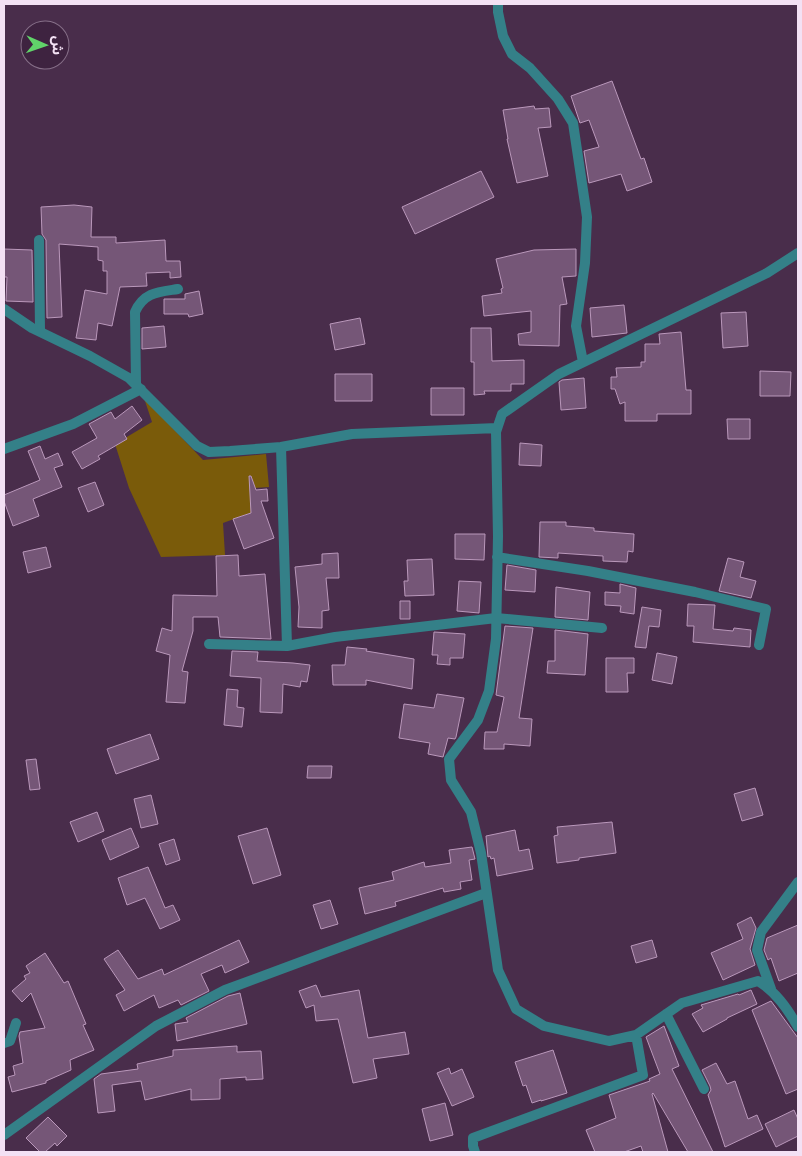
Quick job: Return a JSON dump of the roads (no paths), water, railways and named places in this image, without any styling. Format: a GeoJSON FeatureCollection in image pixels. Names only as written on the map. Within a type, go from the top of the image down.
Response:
{"type":"FeatureCollection","features":[{"type":"Feature","properties":{"kind":"street"},"geometry":{"type":"LineString","coordinates":[[498,4],[503,36],[512,54],[530,68],[558,99],[573,123],[587,218],[585,263],[576,326],[583,362]]}},
{"type":"Feature","properties":{"kind":"street"},"geometry":{"type":"LineString","coordinates":[[39,240],[40,331]]}},
{"type":"Feature","properties":{"kind":"street"},"geometry":{"type":"LineString","coordinates":[[798,253],[767,273],[559,374],[502,414],[496,432],[496,639],[488,691],[478,720],[449,759],[451,780],[471,812],[481,853],[498,970],[516,1009],[544,1026],[609,1041],[636,1035],[682,1003],[758,981],[771,989],[788,1009],[798,1027]]}},
{"type":"Feature","properties":{"kind":"street"},"geometry":{"type":"LineString","coordinates":[[138,386],[135,312],[138,304],[151,293],[178,289]]}},
{"type":"Feature","properties":{"kind":"street"},"geometry":{"type":"LineString","coordinates":[[4,309],[32,328],[121,373],[138,386],[197,446],[209,452],[281,447],[352,434],[497,428]]}},
{"type":"Feature","properties":{"kind":"street"},"geometry":{"type":"LineString","coordinates":[[4,448],[73,424],[138,386]]}},
{"type":"Feature","properties":{"kind":"street"},"geometry":{"type":"LineString","coordinates":[[281,447],[287,646]]}},
{"type":"Feature","properties":{"kind":"street"},"geometry":{"type":"LineString","coordinates":[[497,557],[588,571],[695,592],[766,609],[759,645]]}},
{"type":"Feature","properties":{"kind":"street"},"geometry":{"type":"LineString","coordinates":[[209,644],[287,646],[335,637],[496,618],[602,628]]}},
{"type":"Feature","properties":{"kind":"street"},"geometry":{"type":"LineString","coordinates":[[771,989],[757,950],[761,932],[798,882]]}},
{"type":"Feature","properties":{"kind":"street"},"geometry":{"type":"LineString","coordinates":[[4,1135],[156,1026],[225,990],[486,893]]}},
{"type":"Feature","properties":{"kind":"street"},"geometry":{"type":"LineString","coordinates":[[666,1014],[704,1089]]}},
{"type":"Feature","properties":{"kind":"street"},"geometry":{"type":"LineString","coordinates":[[4,1043],[10,1041],[16,1023]]}},
{"type":"Feature","properties":{"kind":"street"},"geometry":{"type":"LineString","coordinates":[[475,1152],[473,1138],[643,1075],[636,1035]]}}]}
